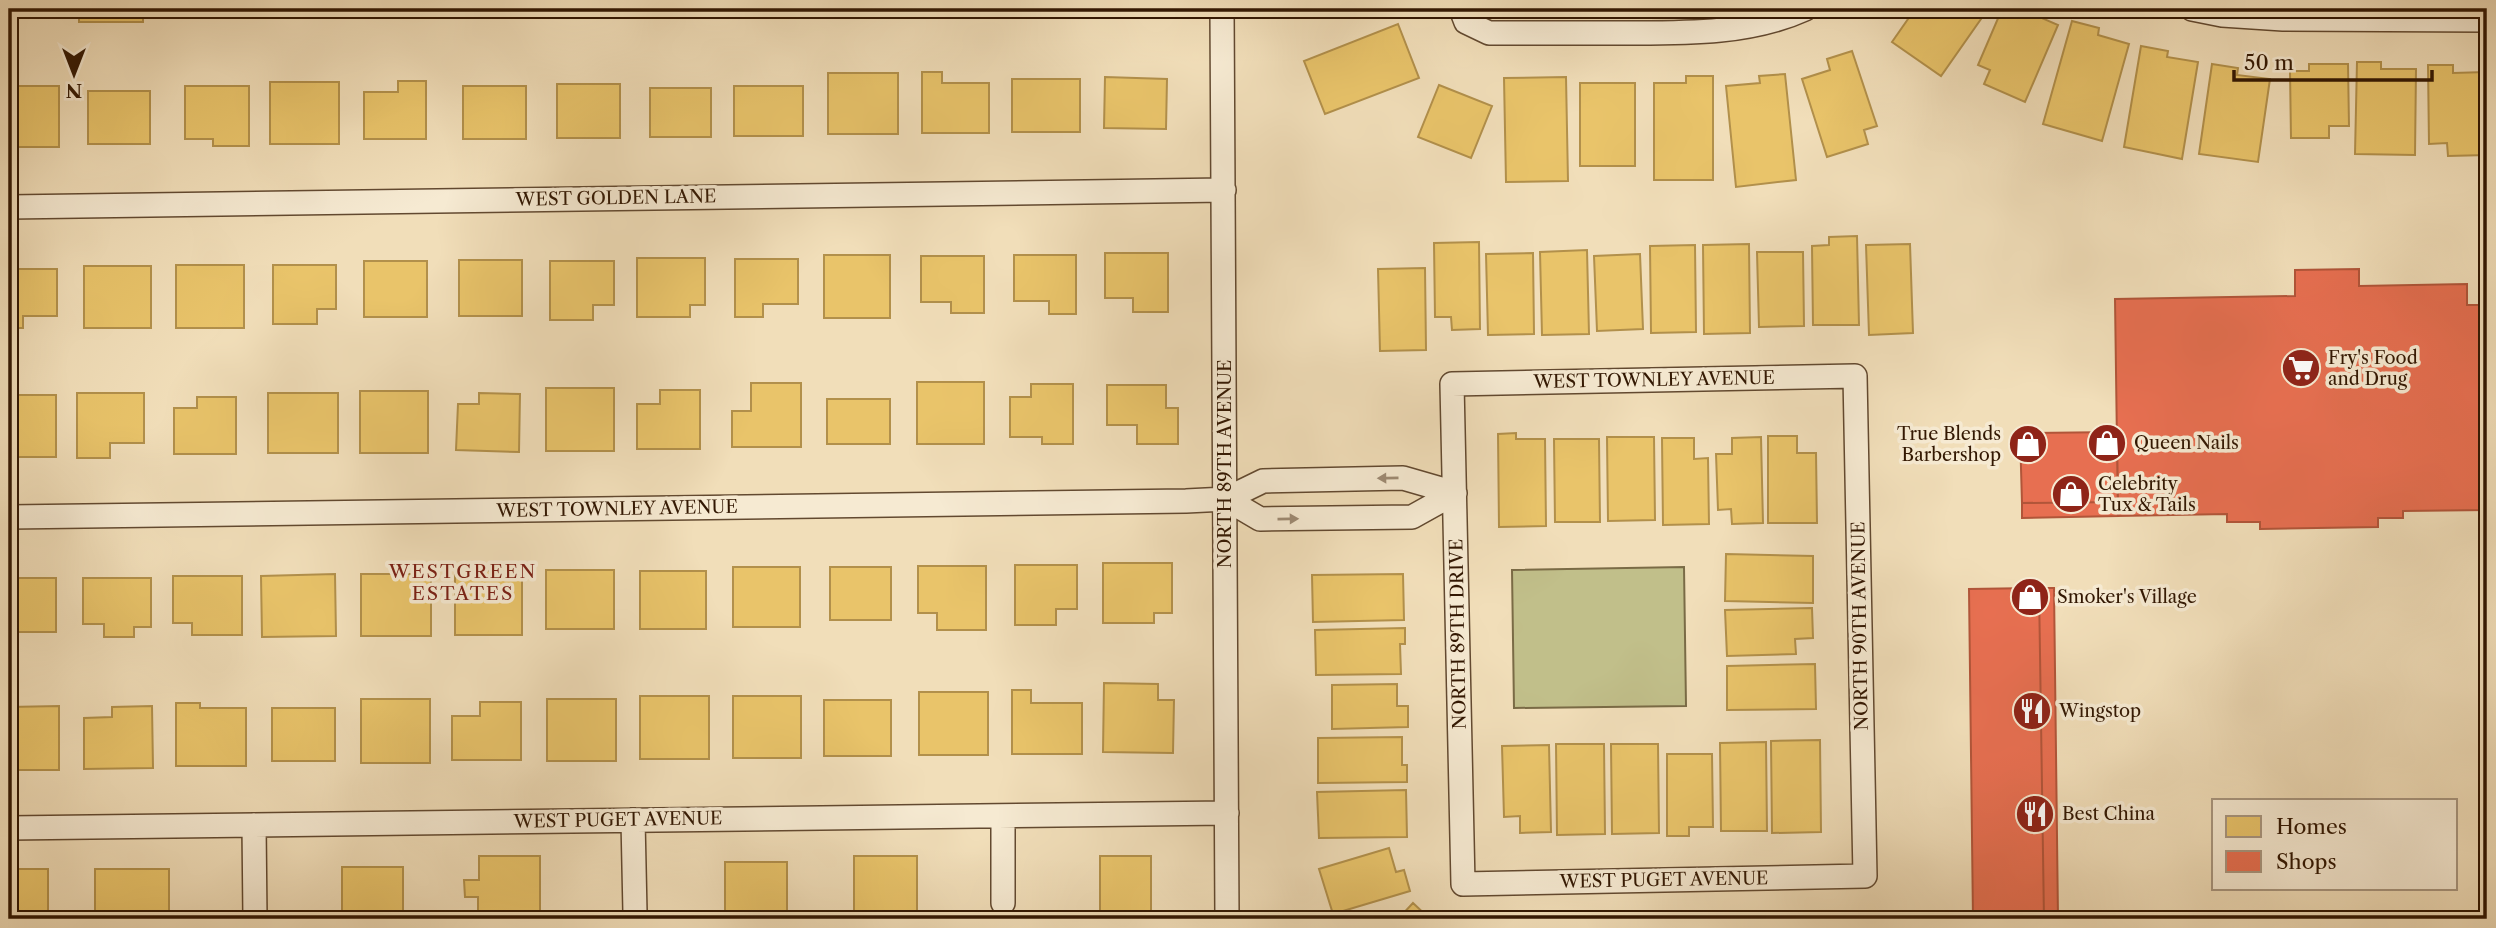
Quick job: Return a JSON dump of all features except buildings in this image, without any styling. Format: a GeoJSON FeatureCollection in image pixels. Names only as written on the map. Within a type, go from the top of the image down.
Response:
{"type":"FeatureCollection","features":[{"type":"Feature","properties":{"kind":"street","name":"NORTH 89TH AVENUE"},"geometry":{"type":"LineString","coordinates":[[1222,9],[1227,919]]}},
{"type":"Feature","properties":{"kind":"street"},"geometry":{"type":"LineString","coordinates":[[1463,15],[1489,33],[1699,33],[1750,25],[1792,15],[1805,9]]}},
{"type":"Feature","properties":{"kind":"street"},"geometry":{"type":"LineString","coordinates":[[2192,9],[2222,15],[2283,19],[2487,20]]}},
{"type":"Feature","properties":{"kind":"street","name":"WEST GOLDEN LANE"},"geometry":{"type":"LineString","coordinates":[[9,207],[1224,190]]}},
{"type":"Feature","properties":{"kind":"street","name":"WEST TOWNLEY AVENUE"},"geometry":{"type":"LineString","coordinates":[[1452,384],[1855,376]]}},
{"type":"Feature","properties":{"kind":"street","name":"NORTH 90TH AVENUE"},"geometry":{"type":"LineString","coordinates":[[1855,376],[1865,876]]}},
{"type":"Feature","properties":{"kind":"street","name":"NORTH 89TH DRIVE"},"geometry":{"type":"LineString","coordinates":[[1452,384],[1463,884]]}},
{"type":"Feature","properties":{"kind":"street","name":"WEST TOWNLEY AVENUE"},"geometry":{"type":"LineString","coordinates":[[9,517],[1226,499],[1263,481],[1328,479],[1403,478],[1455,493]]}},
{"type":"Feature","properties":{"kind":"street"},"geometry":{"type":"LineString","coordinates":[[1328,479],[1328,519]]}},
{"type":"Feature","properties":{"kind":"street"},"geometry":{"type":"LineString","coordinates":[[1226,499],[1260,519],[1412,517],[1455,493]]}},
{"type":"Feature","properties":{"kind":"street","name":"WEST PUGET AVENUE"},"geometry":{"type":"LineString","coordinates":[[9,828],[1227,813]]}},
{"type":"Feature","properties":{"kind":"street"},"geometry":{"type":"LineString","coordinates":[[1003,816],[1003,904]]}},
{"type":"Feature","properties":{"kind":"street"},"geometry":{"type":"LineString","coordinates":[[633,820],[635,913]]}},
{"type":"Feature","properties":{"kind":"street"},"geometry":{"type":"LineString","coordinates":[[254,825],[255,919]]}},
{"type":"Feature","properties":{"kind":"street","name":"WEST PUGET AVENUE"},"geometry":{"type":"LineString","coordinates":[[1463,884],[1865,876]]}},
{"type":"Feature","properties":{"kind":"shaded area"},"geometry":{"type":"Polygon","coordinates":[[[1684,567],[1686,706],[1514,708],[1512,570],[1684,567]]]}},
{"type":"Feature","properties":{"kind":"place","name":"Fry's Food and Drug"},"geometry":{"type":"Point","coordinates":[2301,368]}},
{"type":"Feature","properties":{"kind":"place","name":"Queen Nails"},"geometry":{"type":"Point","coordinates":[2107,443]}},
{"type":"Feature","properties":{"kind":"place","name":"True Blends Barbershop"},"geometry":{"type":"Point","coordinates":[2028,444]}},
{"type":"Feature","properties":{"kind":"place","name":"Celebrity Tux & Tails"},"geometry":{"type":"Point","coordinates":[2071,494]}},
{"type":"Feature","properties":{"kind":"place","name":"Smoker's Village"},"geometry":{"type":"Point","coordinates":[2030,597]}},
{"type":"Feature","properties":{"kind":"place","name":"Wingstop"},"geometry":{"type":"Point","coordinates":[2032,711]}},
{"type":"Feature","properties":{"kind":"place","name":"Best China"},"geometry":{"type":"Point","coordinates":[2035,814]}},
{"type":"Feature","properties":{"kind":"district","name":"WESTGREEN ESTATES"},"geometry":{"type":"Point","coordinates":[463,582]}}]}
